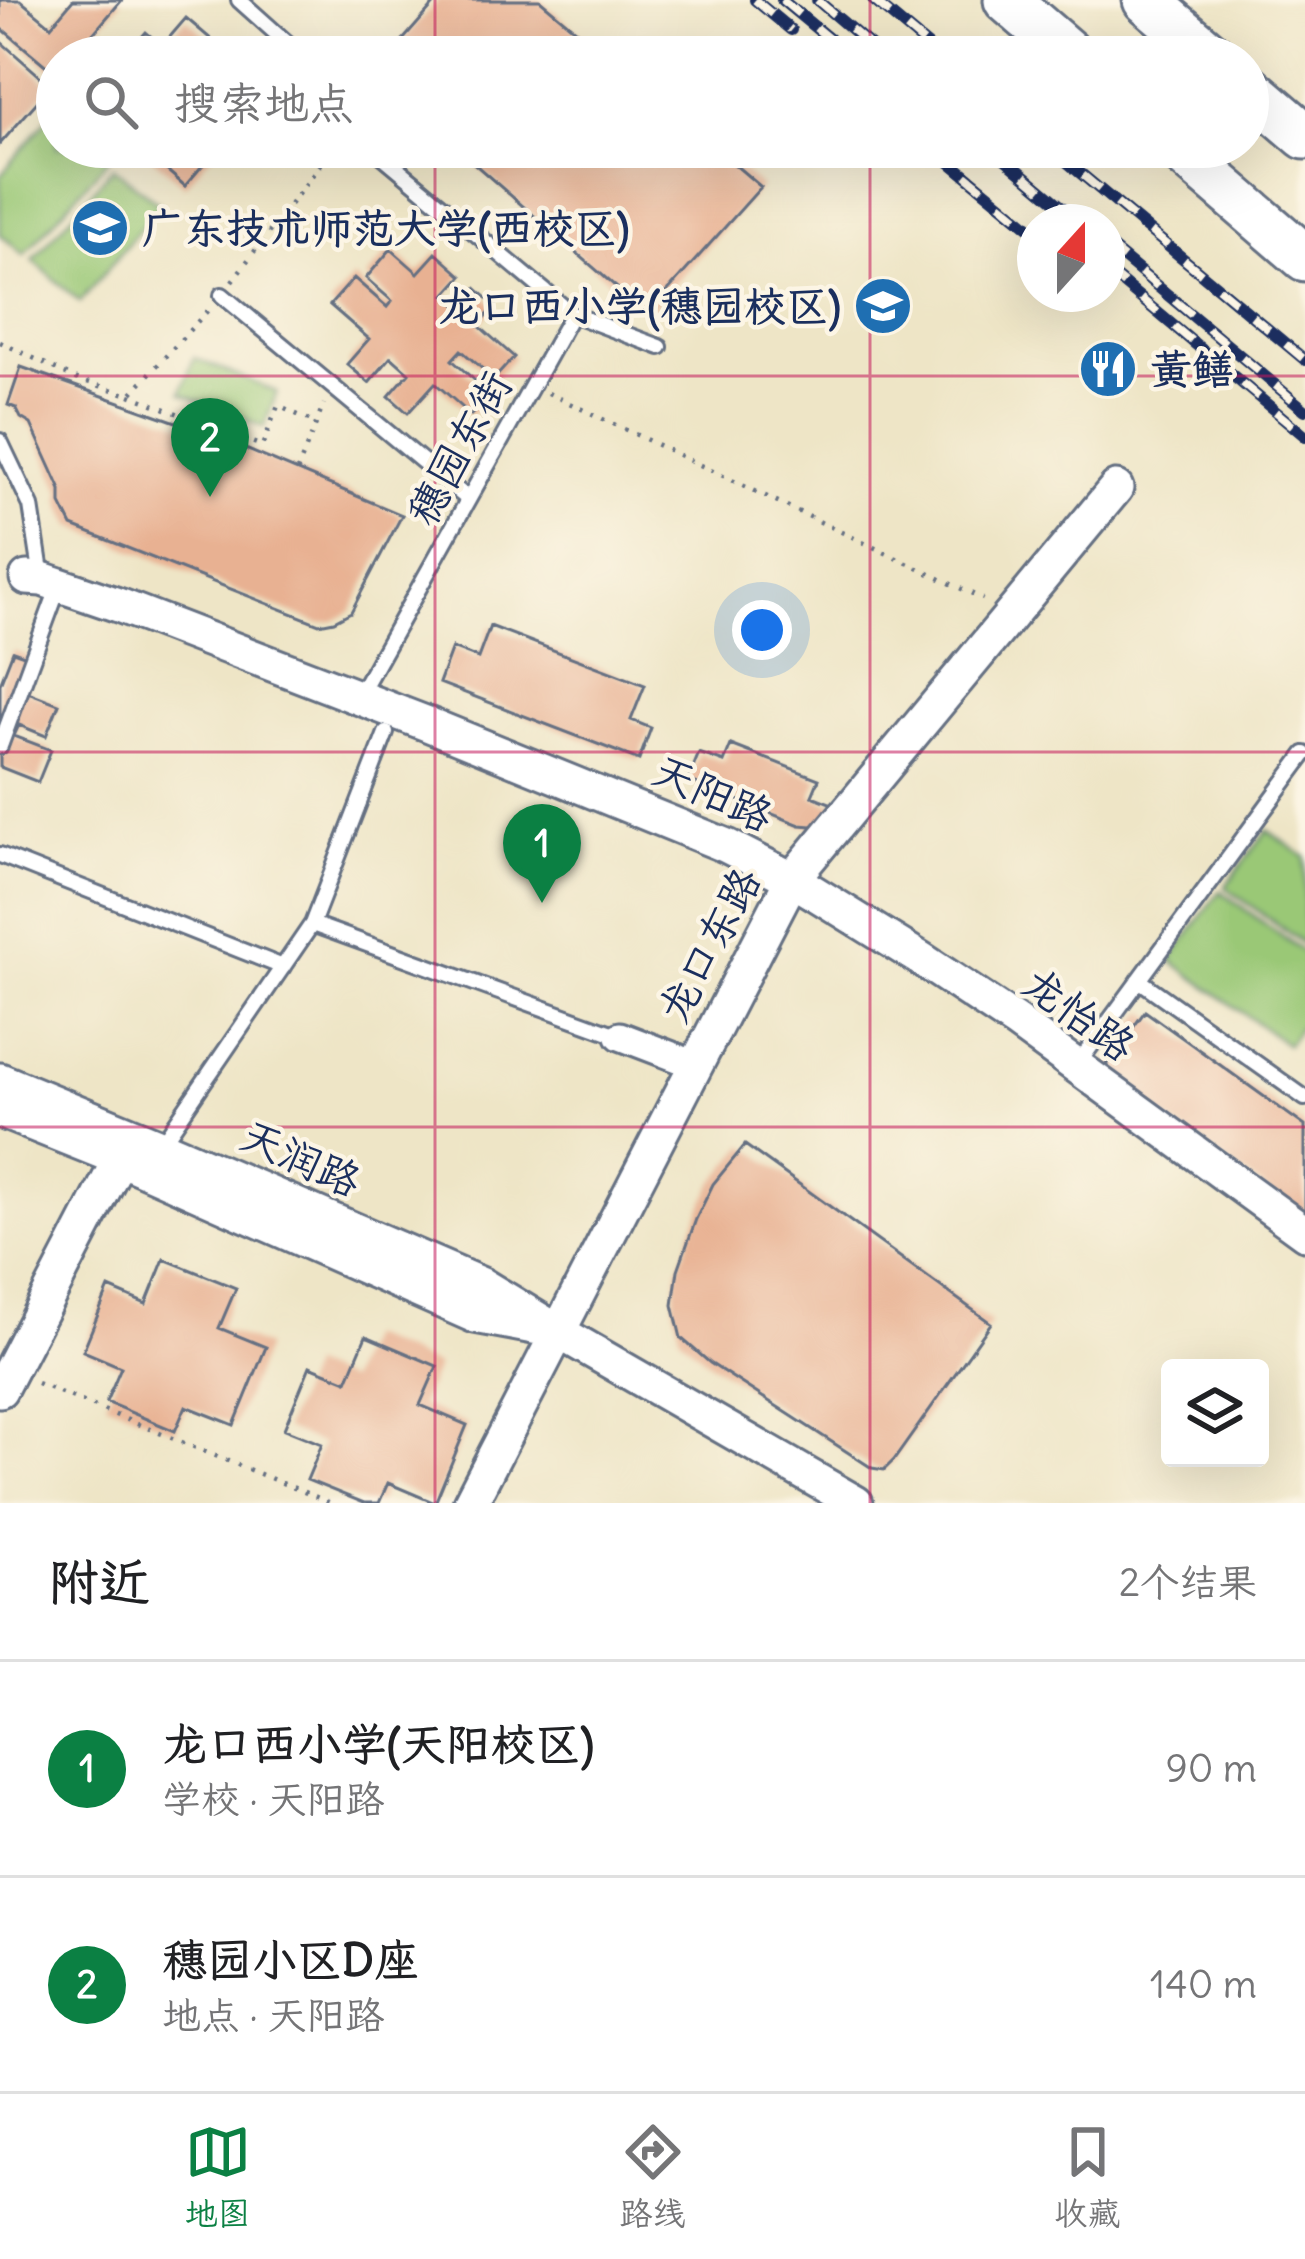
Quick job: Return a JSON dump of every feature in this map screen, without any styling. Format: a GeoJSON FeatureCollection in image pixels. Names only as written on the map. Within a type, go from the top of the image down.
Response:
{"type":"FeatureCollection","features":[{"type":"Feature","properties":{"kind":"highway"},"geometry":{"type":"LineString","coordinates":[[1007,0],[1048,36]]}},
{"type":"Feature","properties":{"kind":"highway"},"geometry":{"type":"LineString","coordinates":[[1146,0],[1188,36]]}},
{"type":"Feature","properties":{"kind":"highway"},"geometry":{"type":"LineString","coordinates":[[1269,105],[1305,136]]}},
{"type":"Feature","properties":{"kind":"highway"},"geometry":{"type":"LineString","coordinates":[[1200,168],[1305,258]]}},
{"type":"Feature","properties":{"kind":"street","name":"龙口东路"},"geometry":{"type":"LineString","coordinates":[[470,1503],[792,879],[1116,488]]}},
{"type":"Feature","properties":{"kind":"street","name":"天阳路"},"geometry":{"type":"LineString","coordinates":[[31,579],[121,606],[358,697],[707,838],[792,879]]}},
{"type":"Feature","properties":{"kind":"street","name":"天阳路"},"geometry":{"type":"LineString","coordinates":[[31,579],[114,626],[720,865],[792,879]]}},
{"type":"Feature","properties":{"kind":"street","name":"龙怡路"},"geometry":{"type":"LineString","coordinates":[[792,879],[1016,1022],[1305,1233]]}},
{"type":"Feature","properties":{"kind":"street"},"geometry":{"type":"LineString","coordinates":[[620,1036],[696,1065]]}},
{"type":"Feature","properties":{"kind":"street","name":"天润路"},"geometry":{"type":"LineString","coordinates":[[0,1080],[475,1316],[559,1332],[856,1503]]}},
{"type":"Feature","properties":{"kind":"street","name":"天润路"},"geometry":{"type":"LineString","coordinates":[[0,1111],[137,1146]]}},
{"type":"Feature","properties":{"kind":"street"},"geometry":{"type":"LineString","coordinates":[[5,1381],[137,1146]]}},
{"type":"Feature","properties":{"kind":"lane"},"geometry":{"type":"LineString","coordinates":[[239,0],[279,36]]}},
{"type":"Feature","properties":{"kind":"lane"},"geometry":{"type":"LineString","coordinates":[[397,168],[572,314],[660,347]]}},
{"type":"Feature","properties":{"kind":"lane"},"geometry":{"type":"LineString","coordinates":[[222,295],[468,499]]}},
{"type":"Feature","properties":{"kind":"lane","name":"穗园东街"},"geometry":{"type":"LineString","coordinates":[[358,697],[572,314]]}},
{"type":"Feature","properties":{"kind":"lane"},"geometry":{"type":"LineString","coordinates":[[0,441],[31,506],[31,579],[0,746]]}},
{"type":"Feature","properties":{"kind":"lane"},"geometry":{"type":"LineString","coordinates":[[137,1146],[283,967],[312,924],[386,733]]}},
{"type":"Feature","properties":{"kind":"lane"},"geometry":{"type":"LineString","coordinates":[[1076,1066],[1305,754]]}},
{"type":"Feature","properties":{"kind":"lane"},"geometry":{"type":"LineString","coordinates":[[0,855],[283,967]]}},
{"type":"Feature","properties":{"kind":"lane"},"geometry":{"type":"LineString","coordinates":[[312,924],[620,1036]]}},
{"type":"Feature","properties":{"kind":"lane"},"geometry":{"type":"LineString","coordinates":[[1139,980],[1305,1098]]}},
{"type":"Feature","properties":{"kind":"path"},"geometry":{"type":"LineString","coordinates":[[130,394],[222,295],[318,168]]}},
{"type":"Feature","properties":{"kind":"path"},"geometry":{"type":"LineString","coordinates":[[0,342],[77,379],[130,394],[262,446],[278,406],[316,424]]}},
{"type":"Feature","properties":{"kind":"path"},"geometry":{"type":"LineString","coordinates":[[297,471],[332,386]]}},
{"type":"Feature","properties":{"kind":"path"},"geometry":{"type":"LineString","coordinates":[[532,386],[1012,613]]}},
{"type":"Feature","properties":{"kind":"path"},"geometry":{"type":"LineString","coordinates":[[5,1381],[331,1503]]}},
{"type":"Feature","properties":{"kind":"green space"},"geometry":{"type":"Polygon","coordinates":[[[36,133],[36,168],[100,168],[24,255],[0,234],[0,176],[36,133]]]}},
{"type":"Feature","properties":{"kind":"green space"},"geometry":{"type":"Polygon","coordinates":[[[112,168],[160,205],[80,302],[33,260],[112,168]]]}},
{"type":"Feature","properties":{"kind":"green space"},"geometry":{"type":"Polygon","coordinates":[[[194,358],[277,392],[264,427],[181,393],[194,358]]]}},
{"type":"Feature","properties":{"kind":"green space"},"geometry":{"type":"Polygon","coordinates":[[[1267,830],[1305,857],[1305,945],[1225,887],[1267,830]]]}},
{"type":"Feature","properties":{"kind":"green space"},"geometry":{"type":"Polygon","coordinates":[[[1220,891],[1305,953],[1305,1019],[1287,1045],[1170,960],[1220,891]]]}},
{"type":"Feature","properties":{"kind":"building"},"geometry":{"type":"Polygon","coordinates":[[[0,0],[20,0],[51,26],[73,0],[122,0],[91,36],[36,36],[36,57],[0,27],[0,0]]]}},
{"type":"Feature","properties":{"kind":"building"},"geometry":{"type":"Polygon","coordinates":[[[438,0],[540,0],[583,36],[406,36],[438,0]]]}},
{"type":"Feature","properties":{"kind":"building"},"geometry":{"type":"Polygon","coordinates":[[[186,18],[207,36],[171,36],[186,18]]]}},
{"type":"Feature","properties":{"kind":"building"},"geometry":{"type":"Polygon","coordinates":[[[0,41],[36,73],[36,103],[0,144],[0,41]]]}},
{"type":"Feature","properties":{"kind":"building"},"geometry":{"type":"Polygon","coordinates":[[[164,168],[200,168],[185,186],[164,168]]]}},
{"type":"Feature","properties":{"kind":"building"},"geometry":{"type":"Polygon","coordinates":[[[479,168],[739,168],[761,187],[647,314],[479,168]]]}},
{"type":"Feature","properties":{"kind":"building"},"geometry":{"type":"Polygon","coordinates":[[[391,249],[418,273],[436,253],[462,276],[445,295],[458,307],[476,288],[496,306],[478,325],[514,357],[494,379],[461,350],[452,360],[490,394],[471,415],[435,383],[408,413],[389,396],[409,373],[391,357],[369,383],[347,364],[369,339],[330,305],[354,278],[387,307],[392,301],[366,278],[391,249]]]}},
{"type":"Feature","properties":{"kind":"building"},"geometry":{"type":"Polygon","coordinates":[[[21,367],[210,434],[402,515],[351,612],[319,624],[72,526],[31,424],[8,405],[21,367]]]}},
{"type":"Feature","properties":{"kind":"building"},"geometry":{"type":"Polygon","coordinates":[[[490,626],[645,685],[631,720],[651,728],[639,760],[439,683],[452,648],[478,658],[490,626]]]}},
{"type":"Feature","properties":{"kind":"building"},"geometry":{"type":"Polygon","coordinates":[[[13,651],[38,660],[25,691],[59,704],[46,736],[19,725],[14,736],[51,750],[38,782],[0,767],[0,684],[13,651]]]}},
{"type":"Feature","properties":{"kind":"building"},"geometry":{"type":"Polygon","coordinates":[[[731,745],[819,779],[812,796],[840,807],[822,823],[800,825],[688,780],[699,753],[724,762],[731,745]]]}},
{"type":"Feature","properties":{"kind":"building"},"geometry":{"type":"Polygon","coordinates":[[[1145,1011],[1305,1126],[1305,1217],[1101,1072],[1145,1011]]]}},
{"type":"Feature","properties":{"kind":"building"},"geometry":{"type":"Polygon","coordinates":[[[745,1145],[991,1323],[884,1470],[872,1468],[710,1363],[681,1338],[673,1305],[678,1270],[713,1184],[745,1145]]]}},
{"type":"Feature","properties":{"kind":"building"},"geometry":{"type":"Polygon","coordinates":[[[164,1259],[236,1288],[219,1328],[266,1347],[234,1425],[186,1406],[175,1431],[106,1402],[121,1367],[83,1351],[109,1288],[146,1304],[164,1259]]]}},
{"type":"Feature","properties":{"kind":"building"},"geometry":{"type":"Polygon","coordinates":[[[366,1336],[437,1366],[420,1405],[467,1425],[435,1503],[388,1483],[379,1503],[364,1503],[307,1480],[322,1444],[284,1429],[310,1366],[347,1381],[366,1336]]]}},
{"type":"Feature","properties":{"kind":"railway"},"geometry":{"type":"LineString","coordinates":[[755,0],[791,30]]}},
{"type":"Feature","properties":{"kind":"railway"},"geometry":{"type":"LineString","coordinates":[[782,0],[826,36]]}},
{"type":"Feature","properties":{"kind":"railway"},"geometry":{"type":"LineString","coordinates":[[817,0],[859,36]]}},
{"type":"Feature","properties":{"kind":"railway"},"geometry":{"type":"LineString","coordinates":[[873,0],[916,36]]}},
{"type":"Feature","properties":{"kind":"railway"},"geometry":{"type":"LineString","coordinates":[[957,168],[1017,217]]}},
{"type":"Feature","properties":{"kind":"railway"},"geometry":{"type":"LineString","coordinates":[[1016,168],[1059,204]]}},
{"type":"Feature","properties":{"kind":"railway"},"geometry":{"type":"LineString","coordinates":[[1074,168],[1305,360]]}},
{"type":"Feature","properties":{"kind":"railway"},"geometry":{"type":"LineString","coordinates":[[1125,259],[1305,410]]}},
{"type":"Feature","properties":{"kind":"railway"},"geometry":{"type":"LineString","coordinates":[[1125,285],[1305,436]]}},
{"type":"Feature","properties":{"kind":"place","name":"广东技术师范大学(西校区)"},"geometry":{"type":"Point","coordinates":[100,228]}},
{"type":"Feature","properties":{"kind":"place","name":"龙口西小学(穗园校区)"},"geometry":{"type":"Point","coordinates":[883,306]}},
{"type":"Feature","properties":{"kind":"place","name":"黄鳝"},"geometry":{"type":"Point","coordinates":[1108,369]}},
{"type":"Feature","properties":{"kind":"place","name":"穗园小区D座"},"geometry":{"type":"Point","coordinates":[210,497]}},
{"type":"Feature","properties":{"kind":"place","name":"龙口西小学(天阳校区)"},"geometry":{"type":"Point","coordinates":[542,903]}}]}
